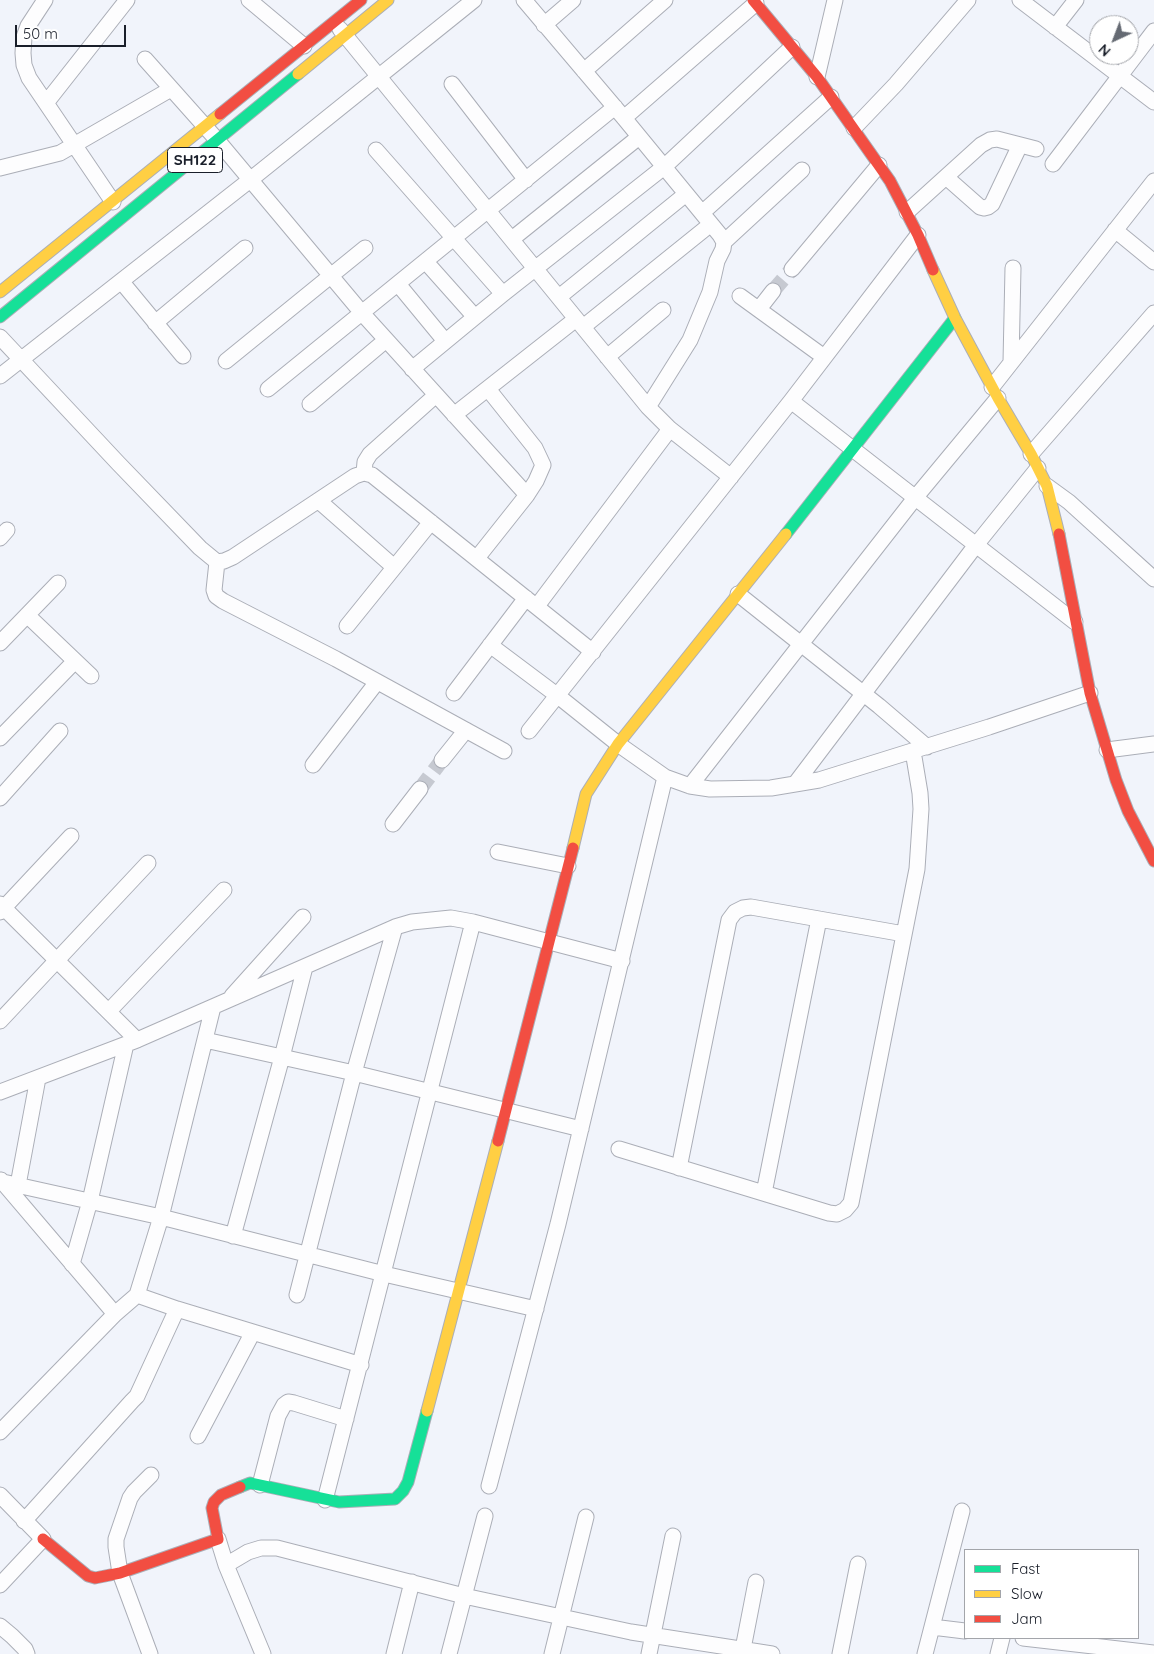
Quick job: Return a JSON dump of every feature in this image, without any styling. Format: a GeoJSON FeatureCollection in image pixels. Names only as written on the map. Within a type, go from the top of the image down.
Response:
{"type":"FeatureCollection","features":[{"type":"Feature","properties":{"kind":"street"},"geometry":{"type":"LineString","coordinates":[[45,0],[28,26],[24,37],[22,52],[24,65],[29,78],[112,202]]}},
{"type":"Feature","properties":{"kind":"street"},"geometry":{"type":"LineString","coordinates":[[46,103],[127,0]]}},
{"type":"Feature","properties":{"kind":"street"},"geometry":{"type":"LineString","coordinates":[[249,0],[304,46]]}},
{"type":"Feature","properties":{"kind":"street","name":"SH122"},"geometry":{"type":"LineString","coordinates":[[0,292],[361,0]]}},
{"type":"Feature","properties":{"kind":"street","name":"SH122"},"geometry":{"type":"LineString","coordinates":[[0,317],[218,141],[388,0]]}},
{"type":"Feature","properties":{"kind":"street"},"geometry":{"type":"LineString","coordinates":[[0,376],[250,180],[474,0]]}},
{"type":"Feature","properties":{"kind":"street"},"geometry":{"type":"LineString","coordinates":[[524,0],[707,218],[724,242]]}},
{"type":"Feature","properties":{"kind":"street"},"geometry":{"type":"LineString","coordinates":[[544,25],[572,0]]}},
{"type":"Feature","properties":{"kind":"street"},"geometry":{"type":"LineString","coordinates":[[584,71],[665,0]]}},
{"type":"Feature","properties":{"kind":"street"},"geometry":{"type":"LineString","coordinates":[[817,78],[835,0]]}},
{"type":"Feature","properties":{"kind":"street"},"geometry":{"type":"LineString","coordinates":[[854,128],[896,84],[968,0]]}},
{"type":"Feature","properties":{"kind":"street"},"geometry":{"type":"LineString","coordinates":[[1020,0],[1154,102]]}},
{"type":"Feature","properties":{"kind":"street"},"geometry":{"type":"LineString","coordinates":[[1055,27],[1076,0]]}},
{"type":"Feature","properties":{"kind":"street"},"geometry":{"type":"LineString","coordinates":[[268,388],[526,180],[619,112],[754,2],[817,78],[879,165],[907,212],[955,318],[1047,486],[1055,516],[1090,693],[1119,788],[1154,861]]}},
{"type":"Feature","properties":{"kind":"street"},"geometry":{"type":"LineString","coordinates":[[334,22],[648,407],[670,429],[731,477]]}},
{"type":"Feature","properties":{"kind":"street"},"geometry":{"type":"LineString","coordinates":[[1053,164],[1154,32]]}},
{"type":"Feature","properties":{"kind":"street"},"geometry":{"type":"LineString","coordinates":[[412,369],[502,294],[664,168],[792,47]]}},
{"type":"Feature","properties":{"kind":"street"},"geometry":{"type":"LineString","coordinates":[[145,59],[218,141],[362,313],[527,495]]}},
{"type":"Feature","properties":{"kind":"street"},"geometry":{"type":"LineString","coordinates":[[452,84],[526,180]]}},
{"type":"Feature","properties":{"kind":"street"},"geometry":{"type":"LineString","coordinates":[[0,168],[60,153],[171,89]]}},
{"type":"Feature","properties":{"kind":"street"},"geometry":{"type":"LineString","coordinates":[[454,416],[579,323],[707,218],[831,97]]}},
{"type":"Feature","properties":{"kind":"street"},"geometry":{"type":"LineString","coordinates":[[512,239],[639,137]]}},
{"type":"Feature","properties":{"kind":"street"},"geometry":{"type":"LineString","coordinates":[[907,212],[981,145],[990,140],[997,139],[1036,149]]}},
{"type":"Feature","properties":{"kind":"street"},"geometry":{"type":"LineString","coordinates":[[946,177],[980,206],[988,207],[992,204],[1020,145]]}},
{"type":"Feature","properties":{"kind":"street"},"geometry":{"type":"LineString","coordinates":[[376,150],[502,294]]}},
{"type":"Feature","properties":{"kind":"street"},"geometry":{"type":"LineString","coordinates":[[792,268],[879,165]]}},
{"type":"Feature","properties":{"kind":"street"},"geometry":{"type":"LineString","coordinates":[[648,407],[690,340],[710,292],[717,261],[724,242],[802,170]]}},
{"type":"Feature","properties":{"kind":"street"},"geometry":{"type":"LineString","coordinates":[[690,786],[915,498],[995,392],[1011,362],[1154,181]]}},
{"type":"Feature","properties":{"kind":"street"},"geometry":{"type":"LineString","coordinates":[[559,297],[686,194]]}},
{"type":"Feature","properties":{"kind":"street"},"geometry":{"type":"LineString","coordinates":[[1115,230],[1154,262]]}},
{"type":"Feature","properties":{"kind":"street"},"geometry":{"type":"LineString","coordinates":[[529,731],[791,401],[918,235]]}},
{"type":"Feature","properties":{"kind":"street"},"geometry":{"type":"LineString","coordinates":[[155,323],[245,248]]}},
{"type":"Feature","properties":{"kind":"street"},"geometry":{"type":"LineString","coordinates":[[226,361],[365,248]]}},
{"type":"Feature","properties":{"kind":"street"},"geometry":{"type":"LineString","coordinates":[[426,262],[474,317]]}},
{"type":"Feature","properties":{"kind":"street"},"geometry":{"type":"LineString","coordinates":[[1011,362],[1013,268]]}},
{"type":"Feature","properties":{"kind":"street"},"geometry":{"type":"LineString","coordinates":[[121,281],[183,356]]}},
{"type":"Feature","properties":{"kind":"street"},"geometry":{"type":"LineString","coordinates":[[398,284],[446,341]]}},
{"type":"Feature","properties":{"kind":"street"},"geometry":{"type":"LineString","coordinates":[[758,309],[773,291]]}},
{"type":"Feature","properties":{"kind":"street"},"geometry":{"type":"LineString","coordinates":[[740,296],[824,358]]}},
{"type":"Feature","properties":{"kind":"street"},"geometry":{"type":"LineString","coordinates":[[607,357],[663,310]]}},
{"type":"Feature","properties":{"kind":"street"},"geometry":{"type":"LineString","coordinates":[[1031,454],[1154,313]]}},
{"type":"Feature","properties":{"kind":"street"},"geometry":{"type":"LineString","coordinates":[[263,1654],[226,1565],[218,1539],[212,1508],[214,1502],[221,1495],[250,1483],[339,1502],[395,1499],[403,1492],[408,1482],[459,1291],[586,794],[602,766],[618,744],[955,318]]}},
{"type":"Feature","properties":{"kind":"street"},"geometry":{"type":"LineString","coordinates":[[0,337],[200,548],[217,562],[232,557],[319,501],[341,484],[364,473],[372,475],[383,482],[592,652]]}},
{"type":"Feature","properties":{"kind":"street"},"geometry":{"type":"LineString","coordinates":[[310,404],[386,340]]}},
{"type":"Feature","properties":{"kind":"street"},"geometry":{"type":"LineString","coordinates":[[477,558],[527,495],[541,473],[543,465],[535,448],[488,389]]}},
{"type":"Feature","properties":{"kind":"street"},"geometry":{"type":"LineString","coordinates":[[364,473],[365,462],[370,454],[436,396]]}},
{"type":"Feature","properties":{"kind":"street"},"geometry":{"type":"LineString","coordinates":[[791,401],[1075,622]]}},
{"type":"Feature","properties":{"kind":"street"},"geometry":{"type":"LineString","coordinates":[[454,693],[490,645],[531,602],[670,429]]}},
{"type":"Feature","properties":{"kind":"street"},"geometry":{"type":"LineString","coordinates":[[795,784],[976,546],[1038,468]]}},
{"type":"Feature","properties":{"kind":"street"},"geometry":{"type":"LineString","coordinates":[[1047,486],[1069,502],[1154,579]]}},
{"type":"Feature","properties":{"kind":"street"},"geometry":{"type":"LineString","coordinates":[[319,501],[394,567]]}},
{"type":"Feature","properties":{"kind":"street"},"geometry":{"type":"LineString","coordinates":[[347,626],[431,522]]}},
{"type":"Feature","properties":{"kind":"street"},"geometry":{"type":"LineString","coordinates":[[217,562],[214,590],[216,596],[223,602],[504,751]]}},
{"type":"Feature","properties":{"kind":"street"},"geometry":{"type":"LineString","coordinates":[[0,643],[58,583]]}},
{"type":"Feature","properties":{"kind":"street"},"geometry":{"type":"LineString","coordinates":[[738,594],[863,694],[920,749]]}},
{"type":"Feature","properties":{"kind":"street"},"geometry":{"type":"LineString","coordinates":[[28,615],[91,676]]}},
{"type":"Feature","properties":{"kind":"street"},"geometry":{"type":"LineString","coordinates":[[490,645],[618,744],[665,777],[690,786],[710,789],[771,788],[818,780],[920,749],[1090,693]]}},
{"type":"Feature","properties":{"kind":"street"},"geometry":{"type":"LineString","coordinates":[[0,738],[74,661]]}},
{"type":"Feature","properties":{"kind":"street"},"geometry":{"type":"LineString","coordinates":[[313,765],[377,682]]}},
{"type":"Feature","properties":{"kind":"street"},"geometry":{"type":"LineString","coordinates":[[442,760],[466,730]]}},
{"type":"Feature","properties":{"kind":"street"},"geometry":{"type":"LineString","coordinates":[[0,798],[60,731]]}},
{"type":"Feature","properties":{"kind":"street"},"geometry":{"type":"LineString","coordinates":[[1107,750],[1154,744]]}},
{"type":"Feature","properties":{"kind":"street"},"geometry":{"type":"LineString","coordinates":[[619,1149],[829,1213],[837,1214],[846,1210],[851,1203],[917,869],[922,824],[917,777],[920,749]]}},
{"type":"Feature","properties":{"kind":"street"},"geometry":{"type":"LineString","coordinates":[[489,1486],[581,1129],[665,777]]}},
{"type":"Feature","properties":{"kind":"street"},"geometry":{"type":"LineString","coordinates":[[393,824],[420,789]]}},
{"type":"Feature","properties":{"kind":"street"},"geometry":{"type":"LineString","coordinates":[[1143,841],[1154,829]]}},
{"type":"Feature","properties":{"kind":"street"},"geometry":{"type":"LineString","coordinates":[[72,836],[1,908],[58,960],[109,1011],[132,1042]]}},
{"type":"Feature","properties":{"kind":"street"},"geometry":{"type":"LineString","coordinates":[[498,852],[568,866]]}},
{"type":"Feature","properties":{"kind":"street"},"geometry":{"type":"LineString","coordinates":[[0,1021],[148,863]]}},
{"type":"Feature","properties":{"kind":"street"},"geometry":{"type":"LineString","coordinates":[[109,1011],[224,890]]}},
{"type":"Feature","properties":{"kind":"street"},"geometry":{"type":"LineString","coordinates":[[679,1168],[729,920],[735,912],[751,907],[904,934]]}},
{"type":"Feature","properties":{"kind":"street"},"geometry":{"type":"LineString","coordinates":[[227,1000],[303,917]]}},
{"type":"Feature","properties":{"kind":"street"},"geometry":{"type":"LineString","coordinates":[[0,1092],[132,1042],[395,927],[412,922],[451,918],[473,922],[549,940],[622,961]]}},
{"type":"Feature","properties":{"kind":"street"},"geometry":{"type":"LineString","coordinates":[[764,1193],[819,919]]}},
{"type":"Feature","properties":{"kind":"street"},"geometry":{"type":"LineString","coordinates":[[324,1500],[361,1365],[473,922]]}},
{"type":"Feature","properties":{"kind":"street"},"geometry":{"type":"LineString","coordinates":[[297,1294],[354,1073],[395,927]]}},
{"type":"Feature","properties":{"kind":"street"},"geometry":{"type":"LineString","coordinates":[[234,1236],[305,967]]}},
{"type":"Feature","properties":{"kind":"street"},"geometry":{"type":"LineString","coordinates":[[0,1432],[115,1314],[136,1295],[161,1217],[213,1007]]}},
{"type":"Feature","properties":{"kind":"street"},"geometry":{"type":"LineString","coordinates":[[205,1040],[354,1073],[581,1129]]}},
{"type":"Feature","properties":{"kind":"street"},"geometry":{"type":"LineString","coordinates":[[72,1264],[132,1042]]}},
{"type":"Feature","properties":{"kind":"street"},"geometry":{"type":"LineString","coordinates":[[18,1185],[38,1078]]}},
{"type":"Feature","properties":{"kind":"street"},"geometry":{"type":"LineString","coordinates":[[1,1180],[161,1217],[384,1274],[536,1309]]}},
{"type":"Feature","properties":{"kind":"street"},"geometry":{"type":"LineString","coordinates":[[1,1180],[115,1314]]}},
{"type":"Feature","properties":{"kind":"street"},"geometry":{"type":"LineString","coordinates":[[136,1295],[361,1365]]}},
{"type":"Feature","properties":{"kind":"street"},"geometry":{"type":"LineString","coordinates":[[24,1521],[137,1396],[177,1309]]}},
{"type":"Feature","properties":{"kind":"street"},"geometry":{"type":"LineString","coordinates":[[198,1436],[253,1332]]}},
{"type":"Feature","properties":{"kind":"street"},"geometry":{"type":"LineString","coordinates":[[260,1485],[280,1410],[284,1405],[288,1402],[294,1403],[346,1419]]}},
{"type":"Feature","properties":{"kind":"street"},"geometry":{"type":"LineString","coordinates":[[150,1654],[120,1573],[116,1547],[119,1531],[130,1498],[151,1475]]}},
{"type":"Feature","properties":{"kind":"street"},"geometry":{"type":"LineString","coordinates":[[0,1495],[43,1539],[88,1576],[95,1578],[120,1573],[218,1539]]}},
{"type":"Feature","properties":{"kind":"street"},"geometry":{"type":"LineString","coordinates":[[925,1654],[962,1511]]}},
{"type":"Feature","properties":{"kind":"street"},"geometry":{"type":"LineString","coordinates":[[449,1654],[485,1516]]}},
{"type":"Feature","properties":{"kind":"street"},"geometry":{"type":"LineString","coordinates":[[552,1654],[586,1517]]}},
{"type":"Feature","properties":{"kind":"street"},"geometry":{"type":"LineString","coordinates":[[649,1654],[673,1536]]}},
{"type":"Feature","properties":{"kind":"street"},"geometry":{"type":"LineString","coordinates":[[0,1585],[43,1539]]}},
{"type":"Feature","properties":{"kind":"street"},"geometry":{"type":"LineString","coordinates":[[226,1565],[248,1552],[260,1548],[277,1548],[464,1596],[653,1637],[742,1652],[772,1654]]}},
{"type":"Feature","properties":{"kind":"street"},"geometry":{"type":"LineString","coordinates":[[840,1654],[858,1564]]}},
{"type":"Feature","properties":{"kind":"street"},"geometry":{"type":"LineString","coordinates":[[394,1654],[412,1582]]}},
{"type":"Feature","properties":{"kind":"street"},"geometry":{"type":"LineString","coordinates":[[742,1652],[756,1582]]}},
{"type":"Feature","properties":{"kind":"street"},"geometry":{"type":"LineString","coordinates":[[0,1626],[25,1649],[27,1654]]}},
{"type":"Feature","properties":{"kind":"street"},"geometry":{"type":"LineString","coordinates":[[932,1627],[964,1631]]}},
{"type":"Feature","properties":{"kind":"street"},"geometry":{"type":"LineString","coordinates":[[998,1654],[1002,1639]]}},
{"type":"Feature","properties":{"kind":"street"},"geometry":{"type":"LineString","coordinates":[[1028,1639],[1092,1650],[1154,1652]]}},
{"type":"Feature","properties":{"kind":"tunnel"},"geometry":{"type":"LineString","coordinates":[[773,291],[792,269]]}},
{"type":"Feature","properties":{"kind":"tunnel"},"geometry":{"type":"LineString","coordinates":[[420,789],[442,760]]}},
{"type":"Feature","properties":{"kind":"traffic: fast"},"geometry":{"type":"LineString","coordinates":[[0,317],[298,74]]}},
{"type":"Feature","properties":{"kind":"traffic: fast"},"geometry":{"type":"LineString","coordinates":[[786,534],[955,318]]}},
{"type":"Feature","properties":{"kind":"traffic: fast"},"geometry":{"type":"LineString","coordinates":[[240,1487],[250,1483],[339,1502],[395,1499],[408,1482],[427,1411]]}},
{"type":"Feature","properties":{"kind":"traffic: slow"},"geometry":{"type":"LineString","coordinates":[[298,74],[388,0]]}},
{"type":"Feature","properties":{"kind":"traffic: slow"},"geometry":{"type":"LineString","coordinates":[[0,292],[220,114]]}},
{"type":"Feature","properties":{"kind":"traffic: slow"},"geometry":{"type":"LineString","coordinates":[[933,270],[955,318],[1047,486],[1059,534]]}},
{"type":"Feature","properties":{"kind":"traffic: slow"},"geometry":{"type":"LineString","coordinates":[[573,848],[586,794],[618,744],[786,534]]}},
{"type":"Feature","properties":{"kind":"traffic: slow"},"geometry":{"type":"LineString","coordinates":[[427,1411],[498,1141]]}},
{"type":"Feature","properties":{"kind":"traffic: jam"},"geometry":{"type":"LineString","coordinates":[[220,114],[361,0]]}},
{"type":"Feature","properties":{"kind":"traffic: jam"},"geometry":{"type":"LineString","coordinates":[[753,0],[817,77],[890,181],[918,235],[933,270]]}},
{"type":"Feature","properties":{"kind":"traffic: jam"},"geometry":{"type":"LineString","coordinates":[[1059,534],[1090,693],[1116,780],[1128,811],[1154,861]]}},
{"type":"Feature","properties":{"kind":"traffic: jam"},"geometry":{"type":"LineString","coordinates":[[498,1141],[573,848]]}},
{"type":"Feature","properties":{"kind":"traffic: jam"},"geometry":{"type":"LineString","coordinates":[[43,1539],[88,1576],[95,1578],[120,1573],[218,1539],[212,1508],[214,1502],[221,1495],[240,1487]]}}]}
